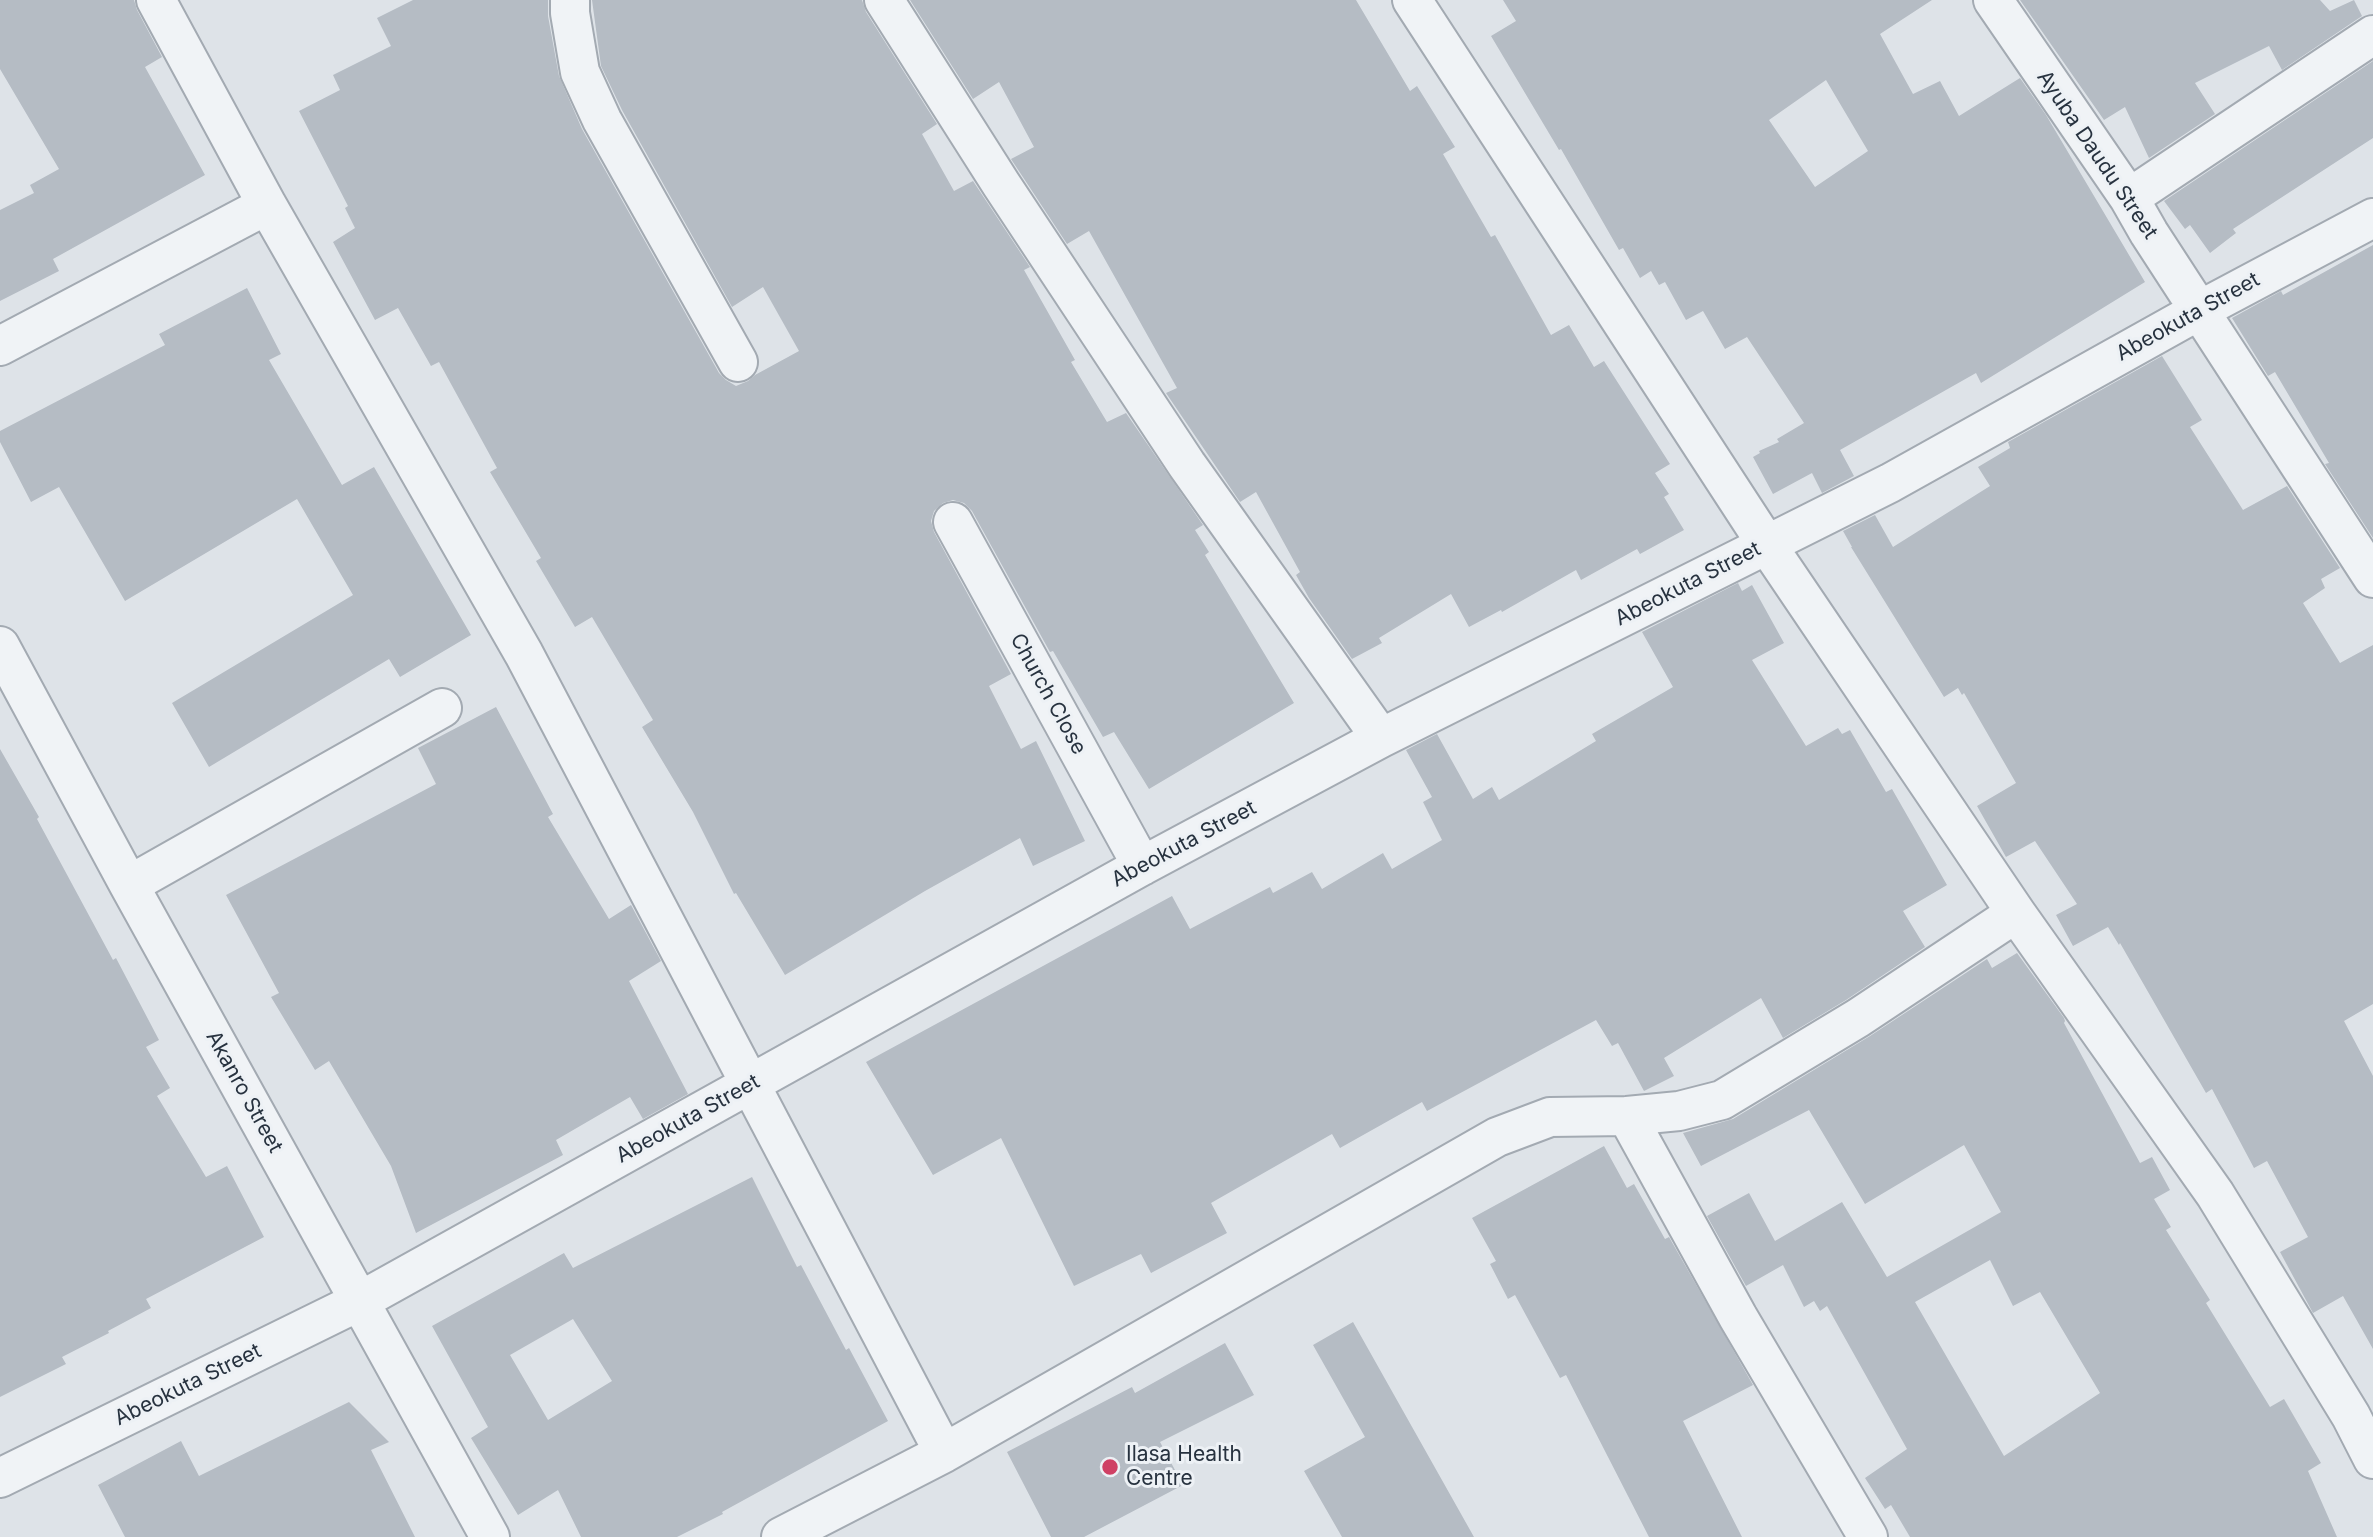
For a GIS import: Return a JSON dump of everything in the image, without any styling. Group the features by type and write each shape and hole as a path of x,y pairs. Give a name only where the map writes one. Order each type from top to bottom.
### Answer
{"street":[{"path":"156,0 267,205 524,654 944,1454"},
{"path":"570,0 580,72 602,120 738,362"},
{"path":"884,0 1000,184 1187,465 1381,738"},
{"path":"1412,0 1767,545 2016,913 2215,1194 2351,1416 2373,1459"},
{"name":"Ayuba Daudu Street","path":"1993,0 2129,198 2373,578"},
{"path":"2129,198 2373,35"},
{"path":"0,346 267,205"},
{"name":"Abeokuta Street","path":"0,1478 360,1301 1142,866 1381,738 1890,483 2200,310 2373,218"},
{"name":"Church Close","path":"953,522 1142,866"},
{"name":"Akanro Street","path":"0,646 129,885 490,1537"},
{"path":"129,885 442,708"},
{"path":"781,1537 944,1454 1497,1137 1550,1117 1627,1116 1679,1111 1722,1100 1858,1018 2016,913"},
{"path":"1627,1116 1738,1317 1868,1537"}],"building":[{"path":"0,0 134,0 162,57 145,67 205,175 53,259 59,271 0,301 0,210 34,193 30,185 59,169 0,69"},
{"path":"413,0 548,0 548,16 559,76 582,129 719,373 736,386 799,351 763,287 732,307 622,110 601,66 592,0 862,0 866,12 937,124 922,134 954,191 973,181 1030,267 1024,270 1075,360 1071,362 1107,422 1126,413 1203,525 1195,530 1209,552 1205,555 1294,703 1149,789 1114,732 1103,737 1053,651 1050,652 972,511 964,503 953,500 943,503 934,511 931,521 934,532 1011,674 989,686 1021,749 1036,741 1085,841 1033,866 1020,838 785,975 736,893 734,894 693,812 642,727 653,720 592,617 575,627 536,561 541,558 490,472 497,468 439,362 431,366 398,308 375,320 333,242 355,228 345,208 348,206 299,111 340,90 333,75 391,46 377,18"},
{"path":"910,0 1356,0 1410,91 1417,86 1455,147 1443,154 1491,237 1495,235 1551,335 1569,325 1594,367 1604,361 1670,464 1655,473 1669,494 1664,497 1684,530 1640,554 1637,549 1581,580 1576,570 1502,612 1501,610 1469,627 1451,594 1379,638 1382,643 1352,659 1309,598 1296,575 1300,572 1256,492 1240,502 1166,393 1177,388 1089,231 1067,244 1011,159 1034,147 999,82 973,99"},
{"path":"1503,0 1932,0 1880,34 1913,94 1940,81 1959,116 2020,78 2046,115 2145,282 1981,383 1976,373 1840,450 1854,476 1822,493 1812,473 1773,494 1753,457 1804,423 1747,337 1725,349 1703,311 1686,320 1665,282 1659,285 1651,271 1640,278 1623,248 1619,250 1491,36 1516,21","holes":["1826,80 1868,151 1815,187 1769,120"]},
{"path":"2020,0 2320,0 2330,11 2354,0 2362,16 2282,70 2269,46 2195,83 2215,114 2149,158 2125,107 2104,120"},
{"path":"2373,61 2373,138 2233,229 2236,233 2210,253 2190,225 2185,229 2164,201"},
{"path":"2373,245 2373,538 2325,464 2329,463 2275,372 2268,376 2232,318 2281,291 2283,295"},
{"path":"247,288 281,354 269,360 342,485 374,467 471,635 400,677 389,659 209,767 172,703 353,595 297,499 125,601 59,487 31,502 0,442 0,431 165,345 159,334"},
{"path":"2162,356 2202,420 2190,427 2243,510 2287,486 2340,568 2321,579 2325,588 2303,603 2340,663 2373,645 2373,1004 2344,1021 2373,1076 2373,1349 2343,1296 2313,1313 2280,1252 2308,1237 2267,1161 2254,1168 2212,1089 2206,1093 2120,943 2119,945 2108,927 2073,946 2056,915 2077,904 2035,841 2006,857 1977,806 2016,783 1964,693 1962,695 1958,688 1944,697 1843,531 1875,515 1893,547 1990,486 1978,467 2010,448 2008,442"},
{"path":"1738,583 1742,591 1752,585 1784,643 1752,660 1806,746 1838,728 1842,734 1850,730 1886,792 1892,789 1947,885 1903,911 1925,947 1783,1038 1761,998 1664,1058 1674,1076 1644,1091 1618,1043 1612,1046 1596,1020 1427,1111 1422,1102 1340,1148 1332,1134 1211,1203 1227,1233 1151,1273 1141,1254 1074,1286 1001,1138 933,1175 866,1062 1172,896 1190,929 1270,887 1273,893 1312,872 1322,889 1383,853 1392,869 1442,840 1423,802 1432,797 1406,750 1437,734 1473,799 1492,787 1499,800 1596,741 1592,734 1673,687 1642,632"},
{"path":"496,707 553,814 548,817 609,919 631,905 661,961 629,981 688,1094 643,1119 630,1097 556,1140 563,1155 416,1233 391,1166 329,1061 315,1070 271,997 279,993 226,895 436,784 418,748"},
{"path":"0,749 159,1040 146,1047 170,1088 157,1096 206,1177 227,1166 264,1237 146,1299 151,1308 62,1357 66,1364 0,1397"},
{"path":"2017,953 2064,1018 2064,1023 2140,1163 2152,1157 2170,1190 2154,1199 2171,1227 2166,1230 2210,1300 2206,1303 2270,1407 2284,1399 2321,1463 2308,1471 2337,1537 1910,1537 1891,1505 1885,1509 1865,1478 1907,1449 1827,1306 1820,1311 1814,1301 1804,1307 1783,1265 1746,1286 1707,1216 1749,1193 1775,1241 1842,1202 1887,1277 2001,1212 1964,1145 1865,1204 1809,1110 1701,1166 1683,1133 1733,1119 1870,1036 1987,959 1992,968","holes":["1990,1260 2013,1306 2040,1292 2100,1393 2004,1456 1915,1302"]},
{"path":"1604,1146 1627,1188 1634,1184 1665,1239 1669,1237 1753,1385 1683,1421 1742,1537 1649,1537 1566,1375 1560,1378 1515,1295 1508,1299 1490,1264 1496,1261 1472,1218"},
{"path":"752,1177 797,1267 801,1265 888,1421 677,1537 581,1537 558,1490 518,1515 471,1438 488,1427 432,1326 564,1253 573,1268","holes":["573,1319 612,1381 548,1420 510,1355"]},
{"path":"1353,1322 1474,1537 1342,1537 1304,1471 1365,1437 1313,1345"},
{"path":"1225,1343 1254,1395 1160,1442 1183,1485 1084,1537 1051,1537 1007,1452 1132,1387 1135,1393"},
{"path":"349,1402 389,1442 371,1450 415,1537 125,1537 98,1485 181,1441 199,1476"}],"place":[{"name":"Ilasa Health Centre","path":"1110,1467"}]}
